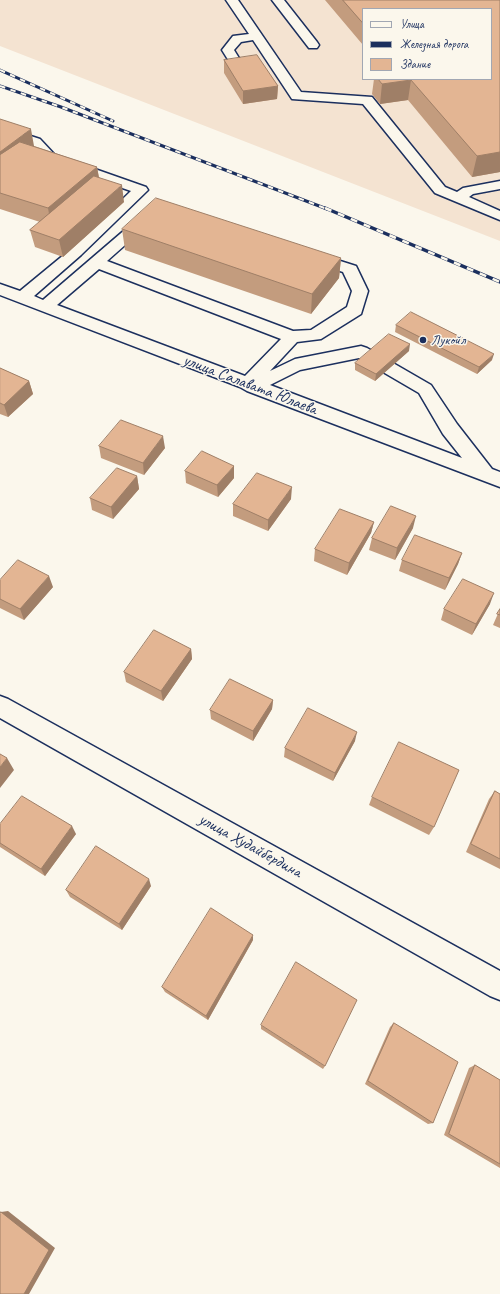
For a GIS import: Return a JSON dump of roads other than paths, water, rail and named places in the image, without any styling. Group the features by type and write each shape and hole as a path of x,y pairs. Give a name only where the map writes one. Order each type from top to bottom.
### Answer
{"street":[{"path":"232,0 297,96 367,100 440,190 500,216"},
{"path":"278,0 314,45"},
{"path":"236,63 228,50 237,39 256,36"},
{"path":"10,133 35,142 50,158 141,190 76,252 22,298"},
{"path":"459,198 468,191 500,185"},
{"path":"45,307 151,214 157,213"},
{"path":"96,262 292,337 315,335 355,310 360,291 350,269 297,252"},
{"name":"улица Салавата Юлаева","path":"0,289 493,477"},
{"path":"250,385 292,337"},
{"path":"250,385 295,366 361,352 425,389 450,429 493,477"},
{"name":"улица Худайбердина","path":"0,706 500,986"}],"railway":[{"path":"0,70 113,121"},
{"path":"0,86 61,107 327,209"},
{"path":"325,208 500,282"}],"place":[{"name":"Лукойл","path":"423,340"}]}
